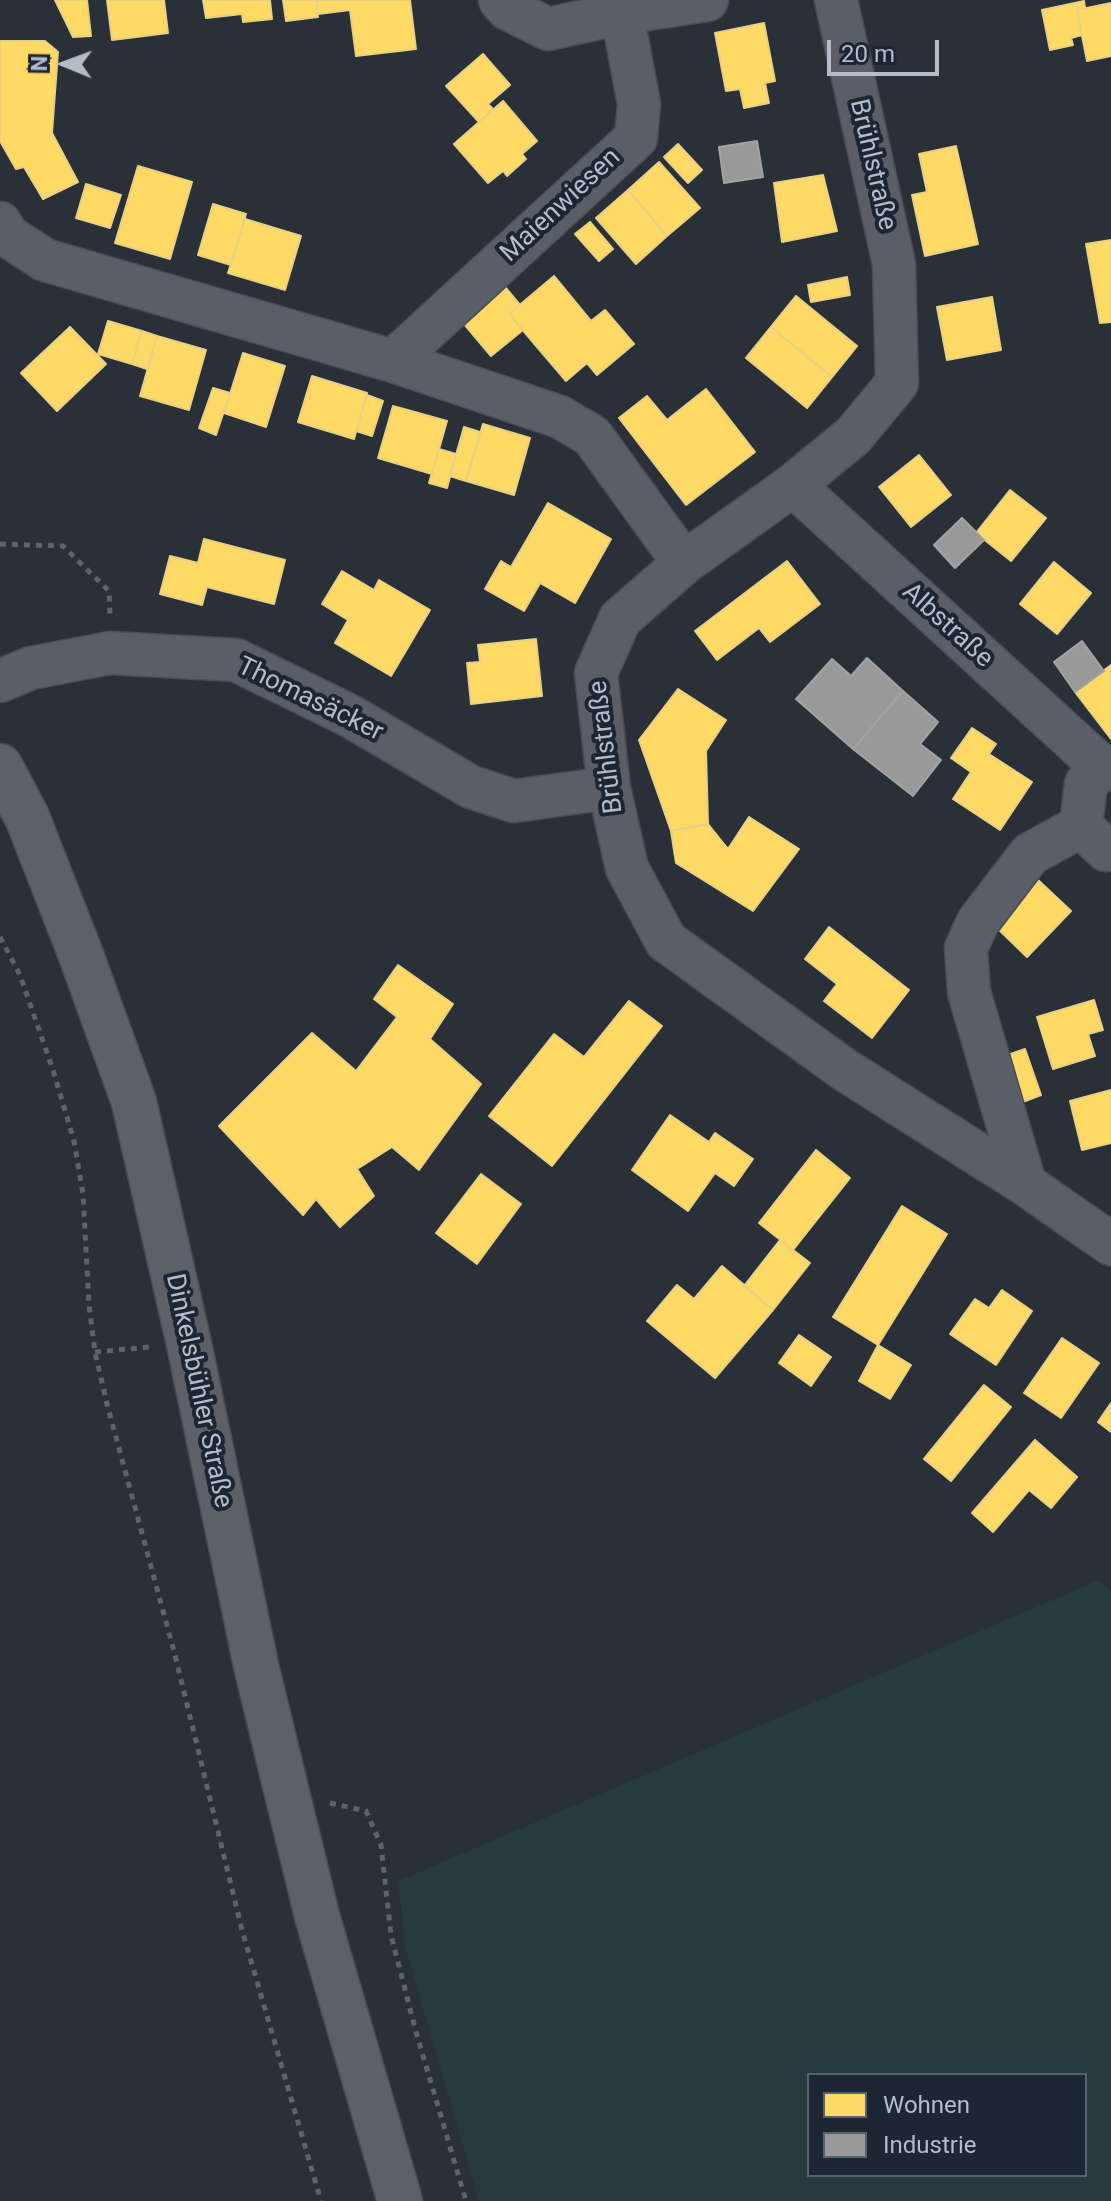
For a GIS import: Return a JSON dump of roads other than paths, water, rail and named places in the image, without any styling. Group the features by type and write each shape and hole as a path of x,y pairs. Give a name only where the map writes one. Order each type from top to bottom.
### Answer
{"main road":[{"name":"Dinkelsbühler Straße","path":"0,766 27,817 134,1102 189,1344 257,1670 349,2032 400,2201"}],"street":[{"path":"500,0 508,9 548,29 622,13 707,0"},
{"name":"Brühlstraße","path":"836,0 894,264 897,383 853,436 793,485 684,563 620,619 596,673 609,788 627,868 666,941 845,1070 1025,1184 1111,1244"},
{"name":"Maienwiesen","path":"393,361 636,138 639,104 622,13"},
{"path":"0,223 8,236 45,260 393,361 560,417 592,436 684,563"},
{"name":"Albstraße","path":"793,485 1106,768 1086,784 1096,838"},
{"name":"Thomasäcker","path":"0,681 31,668 110,653 236,660 350,716 471,787 514,801 609,788"},
{"path":"1025,1184 969,992 966,948 978,922 1030,854 1096,838"}]}
